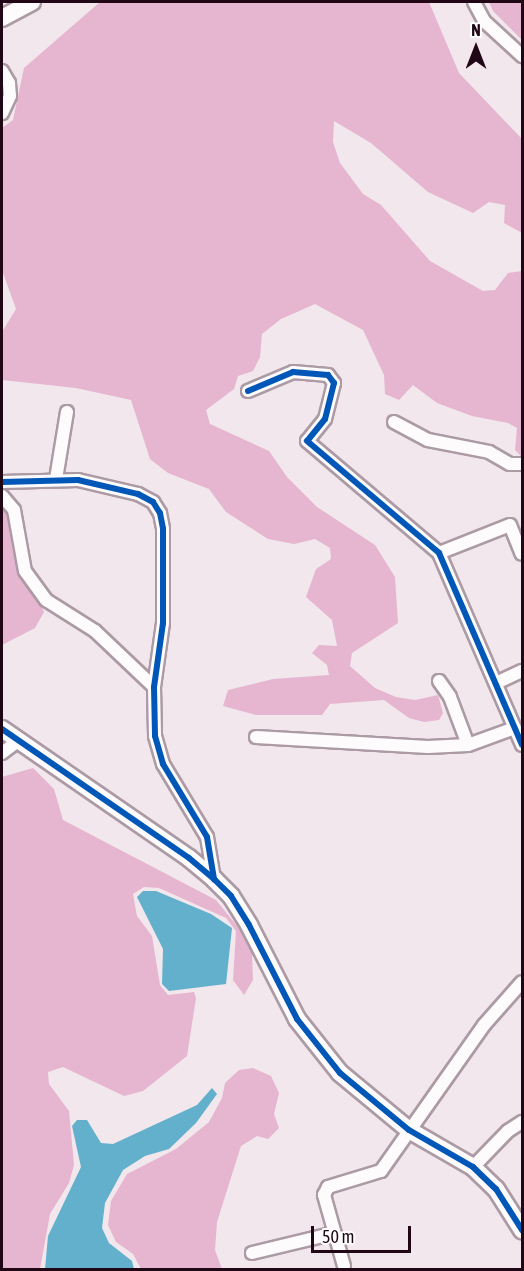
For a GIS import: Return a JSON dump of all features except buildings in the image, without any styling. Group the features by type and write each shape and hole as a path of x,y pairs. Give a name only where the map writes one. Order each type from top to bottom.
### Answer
{"street":[{"path":"2,18 32,2"},
{"path":"474,2 484,21 522,56"},
{"path":"2,71 9,83 10,96 2,113"},
{"path":"248,392 293,372 328,375 334,383 326,419 307,441 439,553 522,745"},
{"path":"56,479 67,412"},
{"path":"394,422 428,440 489,452 510,464 522,464"},
{"path":"2,482 78,480 138,494 153,502 160,513 163,530 163,622 154,687 155,736 163,764 207,837 214,879"},
{"path":"2,496 14,510 25,571 46,600 95,631 154,687"},
{"path":"439,553 510,525 522,554"},
{"path":"496,683 522,671"},
{"path":"439,681 450,697 468,745"},
{"path":"256,737 428,747 468,745 515,728"},
{"path":"2,729 189,858 214,879 243,915 275,982 320,1050 357,1091 409,1130 473,1167 517,1208 522,1230"},
{"path":"2,753 18,741"},
{"path":"344,1266 324,1195 328,1187 381,1171 484,1025 522,982"},
{"path":"473,1167 508,1131 522,1122"},
{"path":"252,1253 335,1233"}],"shaded area":[{"path":"100,2 429,2 459,73 522,139 522,233 504,223 505,205 489,202 473,213 428,192 371,143 334,121 333,142 340,163 363,194 381,205 430,261 483,291 495,290 508,273 522,271 522,457 515,450 517,428 508,423 472,416 437,403 413,385 399,400 385,394 384,375 363,330 315,304 281,319 262,334 260,357 253,371 238,376 234,389 206,410 210,424 269,451 287,477 317,507 375,545 395,577 398,623 352,653 350,666 375,688 396,697 415,700 438,695 443,713 439,720 424,722 409,718 384,700 330,704 322,715 256,715 223,706 228,690 273,679 329,675 327,665 312,653 319,645 337,646 332,620 306,597 316,569 331,559 330,548 315,539 294,544 268,539 226,512 209,489 168,473 150,459 131,400 76,388 2,380 2,332 16,309 2,270 2,128 13,120 24,68"},
{"path":"489,2 522,2 522,40 493,11"},
{"path":"2,499 9,507 13,532 44,612 35,628 2,645"},
{"path":"33,768 54,789 63,820 216,900 242,932 252,953 253,980 244,995 233,980 236,931 226,918 159,888 144,887 133,894 137,916 152,936 160,985 168,995 194,992 196,998 187,1056 143,1091 124,1096 63,1067 48,1072 49,1084 69,1111 74,1165 69,1183 50,1214 40,1269 2,1269 2,777"},
{"path":"253,1068 271,1076 279,1093 274,1114 279,1128 268,1139 257,1136 241,1146 217,1222 215,1250 222,1269 141,1269 133,1254 116,1242 108,1225 111,1201 127,1174 176,1149 209,1122 222,1098 225,1083 239,1070"}],"water":[{"path":"143,891 156,891 211,914 232,928 226,984 169,991 162,984 163,949 137,897"},
{"path":"212,1088 217,1094 196,1123 169,1149 145,1156 123,1170 105,1203 102,1228 109,1243 132,1261 134,1269 45,1269 48,1236 81,1167 72,1126 77,1120 87,1120 101,1143 113,1144 197,1105"}],"cycle path":[{"path":"248,391 293,372 328,375 334,383 325,419 307,441 439,553 522,745"},
{"path":"2,482 78,480 138,494 153,502 160,513 163,529 163,623 154,687 155,736 163,764 207,837 214,879"},
{"path":"2,729 189,858 214,879 231,896 249,925 297,1019 340,1073 409,1130 473,1167 496,1189 522,1230"}]}
